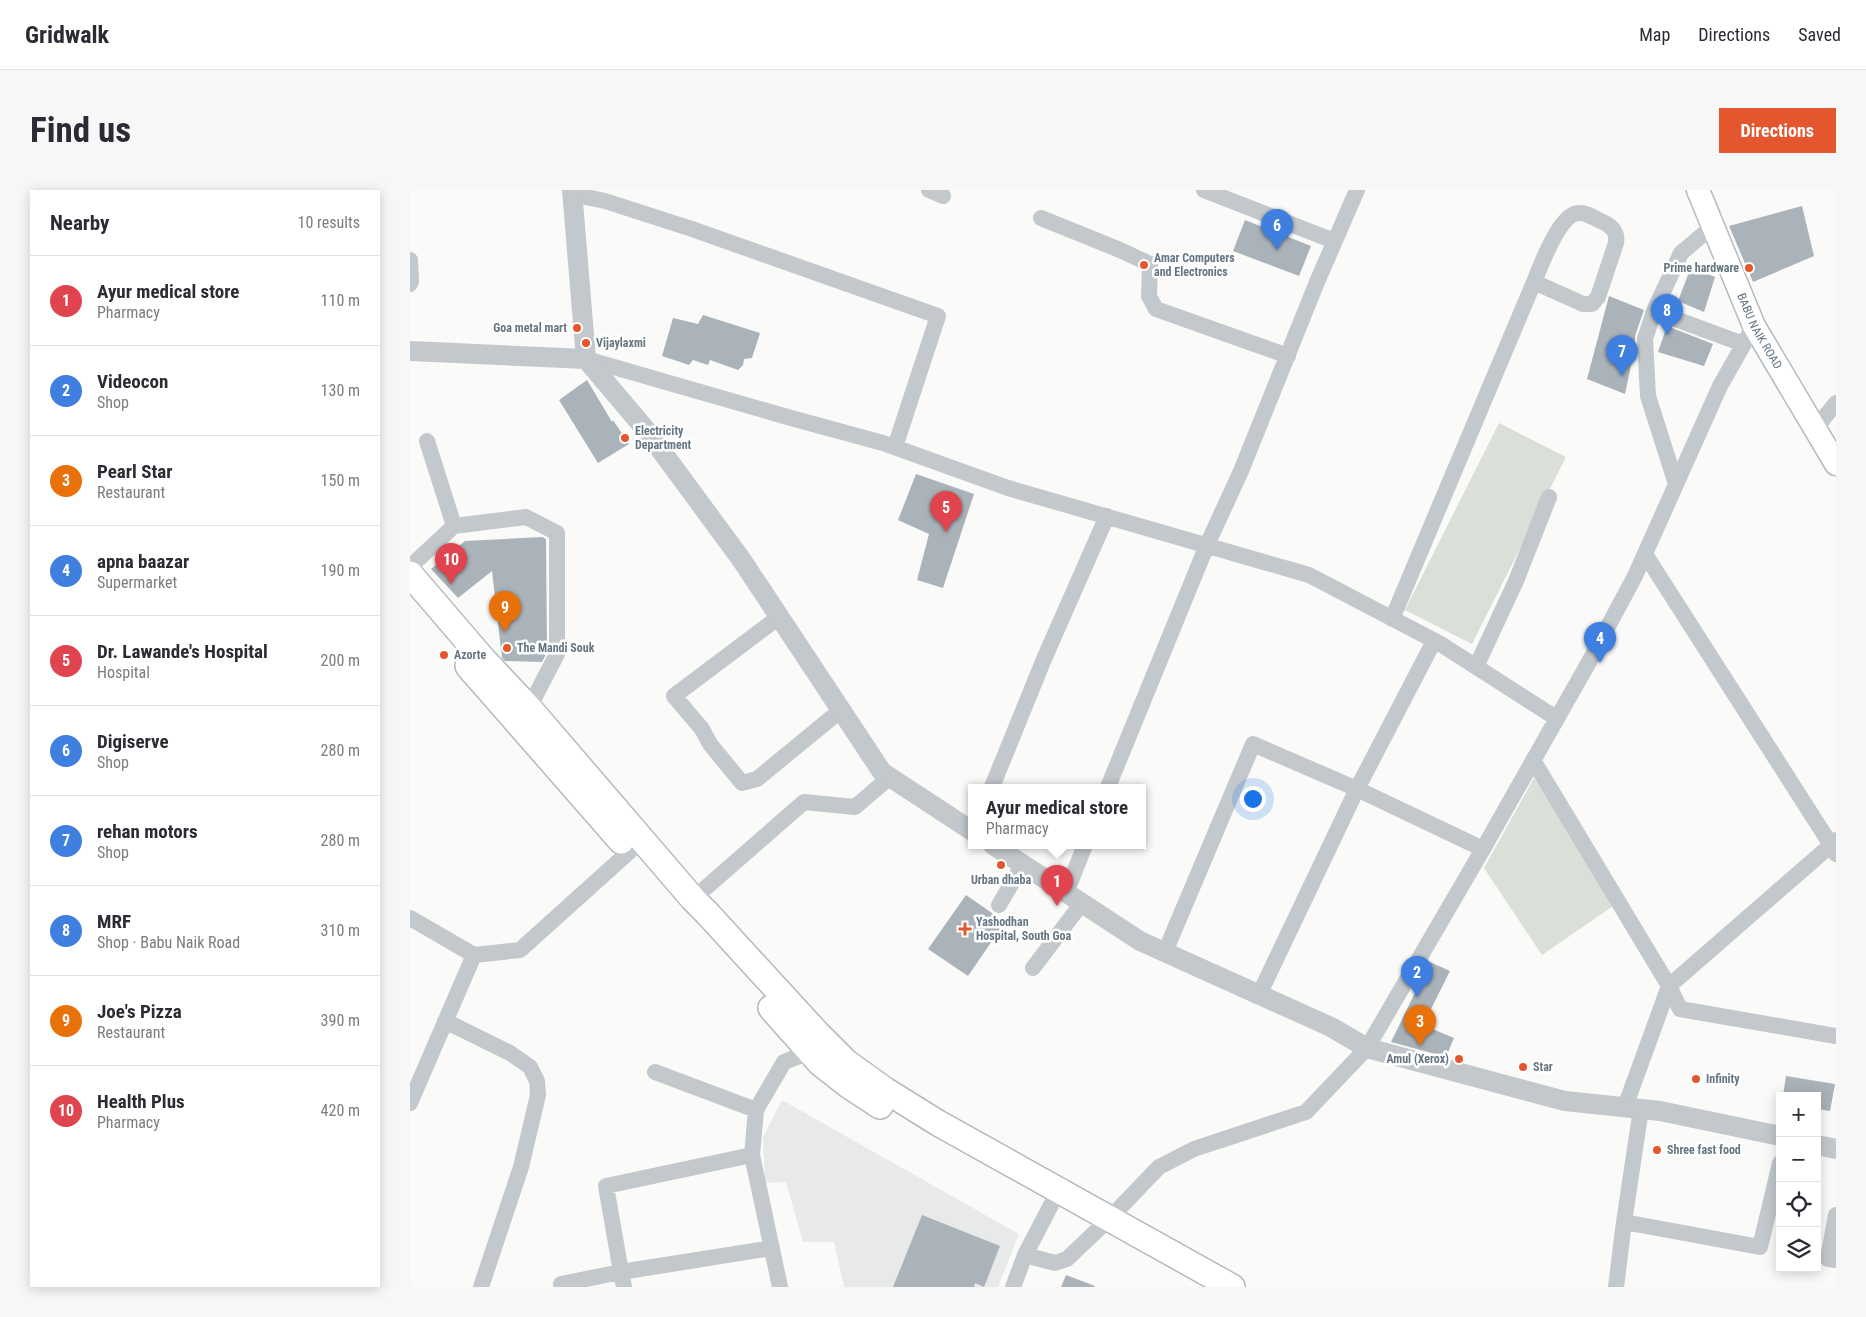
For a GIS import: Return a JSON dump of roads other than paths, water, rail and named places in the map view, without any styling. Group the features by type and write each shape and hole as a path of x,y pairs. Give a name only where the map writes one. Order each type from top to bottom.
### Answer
{"main road":[{"name":"BABU NAIK ROAD","path":"1698,190 1713,226 1749,335 1815,429 1836,464"},
{"path":"410,574 482,658 529,708 693,899 708,912 817,1033 846,1062 938,1123 1104,1224 1197,1287"},
{"path":"410,600 630,852 820,1063 848,1085 919,1131 1051,1205 1104,1224 1232,1287"}],"street":[{"path":"1204,190 1334,241"},
{"path":"1109,784 1207,545 1241,471 1334,241 1357,190"},
{"path":"895,447 938,316 692,228 572,192 586,358 652,437 741,559 882,772 968,828"},
{"path":"1392,619 1534,282 1558,230 1565,220 1575,213 1581,212 1608,224 1614,230 1617,236 1616,242 1604,283 1598,297 1592,304 1583,304 1534,282"},
{"path":"1041,218 1150,264 1148,296 1156,309 1288,356"},
{"path":"1676,484 1648,396 1645,339 1654,311 1681,252 1713,226"},
{"path":"410,260 410,284"},
{"path":"1025,1255 1055,1264 1067,1259 1159,1167 1194,1150 1306,1112 1367,1048 1589,662 1635,576 1720,386 1749,335 1654,311"},
{"path":"410,350 586,358 895,447 1008,488 1309,575 1434,641 1556,718"},
{"path":"1815,429 1836,403"},
{"path":"426,442 454,526"},
{"path":"1476,667 1516,581 1549,497"},
{"path":"993,784 1044,660 1107,516"},
{"path":"410,567 454,526 526,517 557,533 557,654 529,708"},
{"path":"1616,1287 1624,1222 1633,1108 1669,986 1834,846 1645,554"},
{"path":"779,617 674,696 702,729 710,744 742,783 758,779 841,710"},
{"path":"1259,995 1357,789 1434,641"},
{"path":"1165,952 1253,744 1357,789 1483,849"},
{"path":"1533,760 1669,986 1680,1009 1836,1036"},
{"path":"693,899 804,802 855,807 890,777"},
{"path":"999,849 1140,940 1331,1027 1367,1048 1565,1101 1660,1111 1776,1135"},
{"path":"1033,968 1074,898 1084,849"},
{"path":"410,918 474,955 520,950 630,852"},
{"path":"998,905 1023,864"},
{"path":"410,1103 474,955"},
{"path":"445,1022 510,1053 530,1068 538,1082 538,1095 521,1167 481,1287"},
{"path":"780,1287 752,1155 756,1110 784,1062 810,1052"},
{"path":"655,1072 756,1110"},
{"path":"1821,1146 1836,1149"},
{"path":"623,1279 606,1186 752,1155"},
{"path":"1624,1222 1760,1246 1776,1180"},
{"path":"1013,1287 1025,1255 1051,1205"},
{"path":"1836,1215 1828,1259 1836,1260"},
{"path":"561,1284 623,1279 772,1248"}],"place":[{"name":"Digiserve","path":"1277,250"},
{"name":"Amar Computers and Electronics","path":"1144,265"},
{"name":"Prime hardware","path":"1749,268"},
{"name":"Goa metal mart","path":"577,328"},
{"name":"MRF","path":"1667,335"},
{"name":"Vijaylaxmi","path":"586,343"},
{"name":"rehan motors","path":"1622,376"},
{"name":"Electricity Department","path":"625,438"},
{"name":"Dr. Lawande's Hospital","path":"946,532"},
{"name":"Health Plus","path":"451,584"},
{"name":"Joe's Pizza","path":"505,632"},
{"name":"The Mandi Souk","path":"507,648"},
{"name":"Azorte","path":"444,655"},
{"name":"apna baazar","path":"1600,663"},
{"name":"Urban dhaba","path":"1001,865"},
{"name":"Ayur medical store","path":"1057,906"},
{"name":"Yashodhan Hospital, South Goa","path":"965,929"},
{"name":"Videocon","path":"1417,997"},
{"name":"Pearl Star","path":"1420,1046"},
{"name":"Amul (Xerox)","path":"1459,1059"},
{"name":"Star","path":"1523,1067"},
{"name":"Infinity","path":"1696,1079"},
{"name":"Shree fast food","path":"1657,1150"}]}
